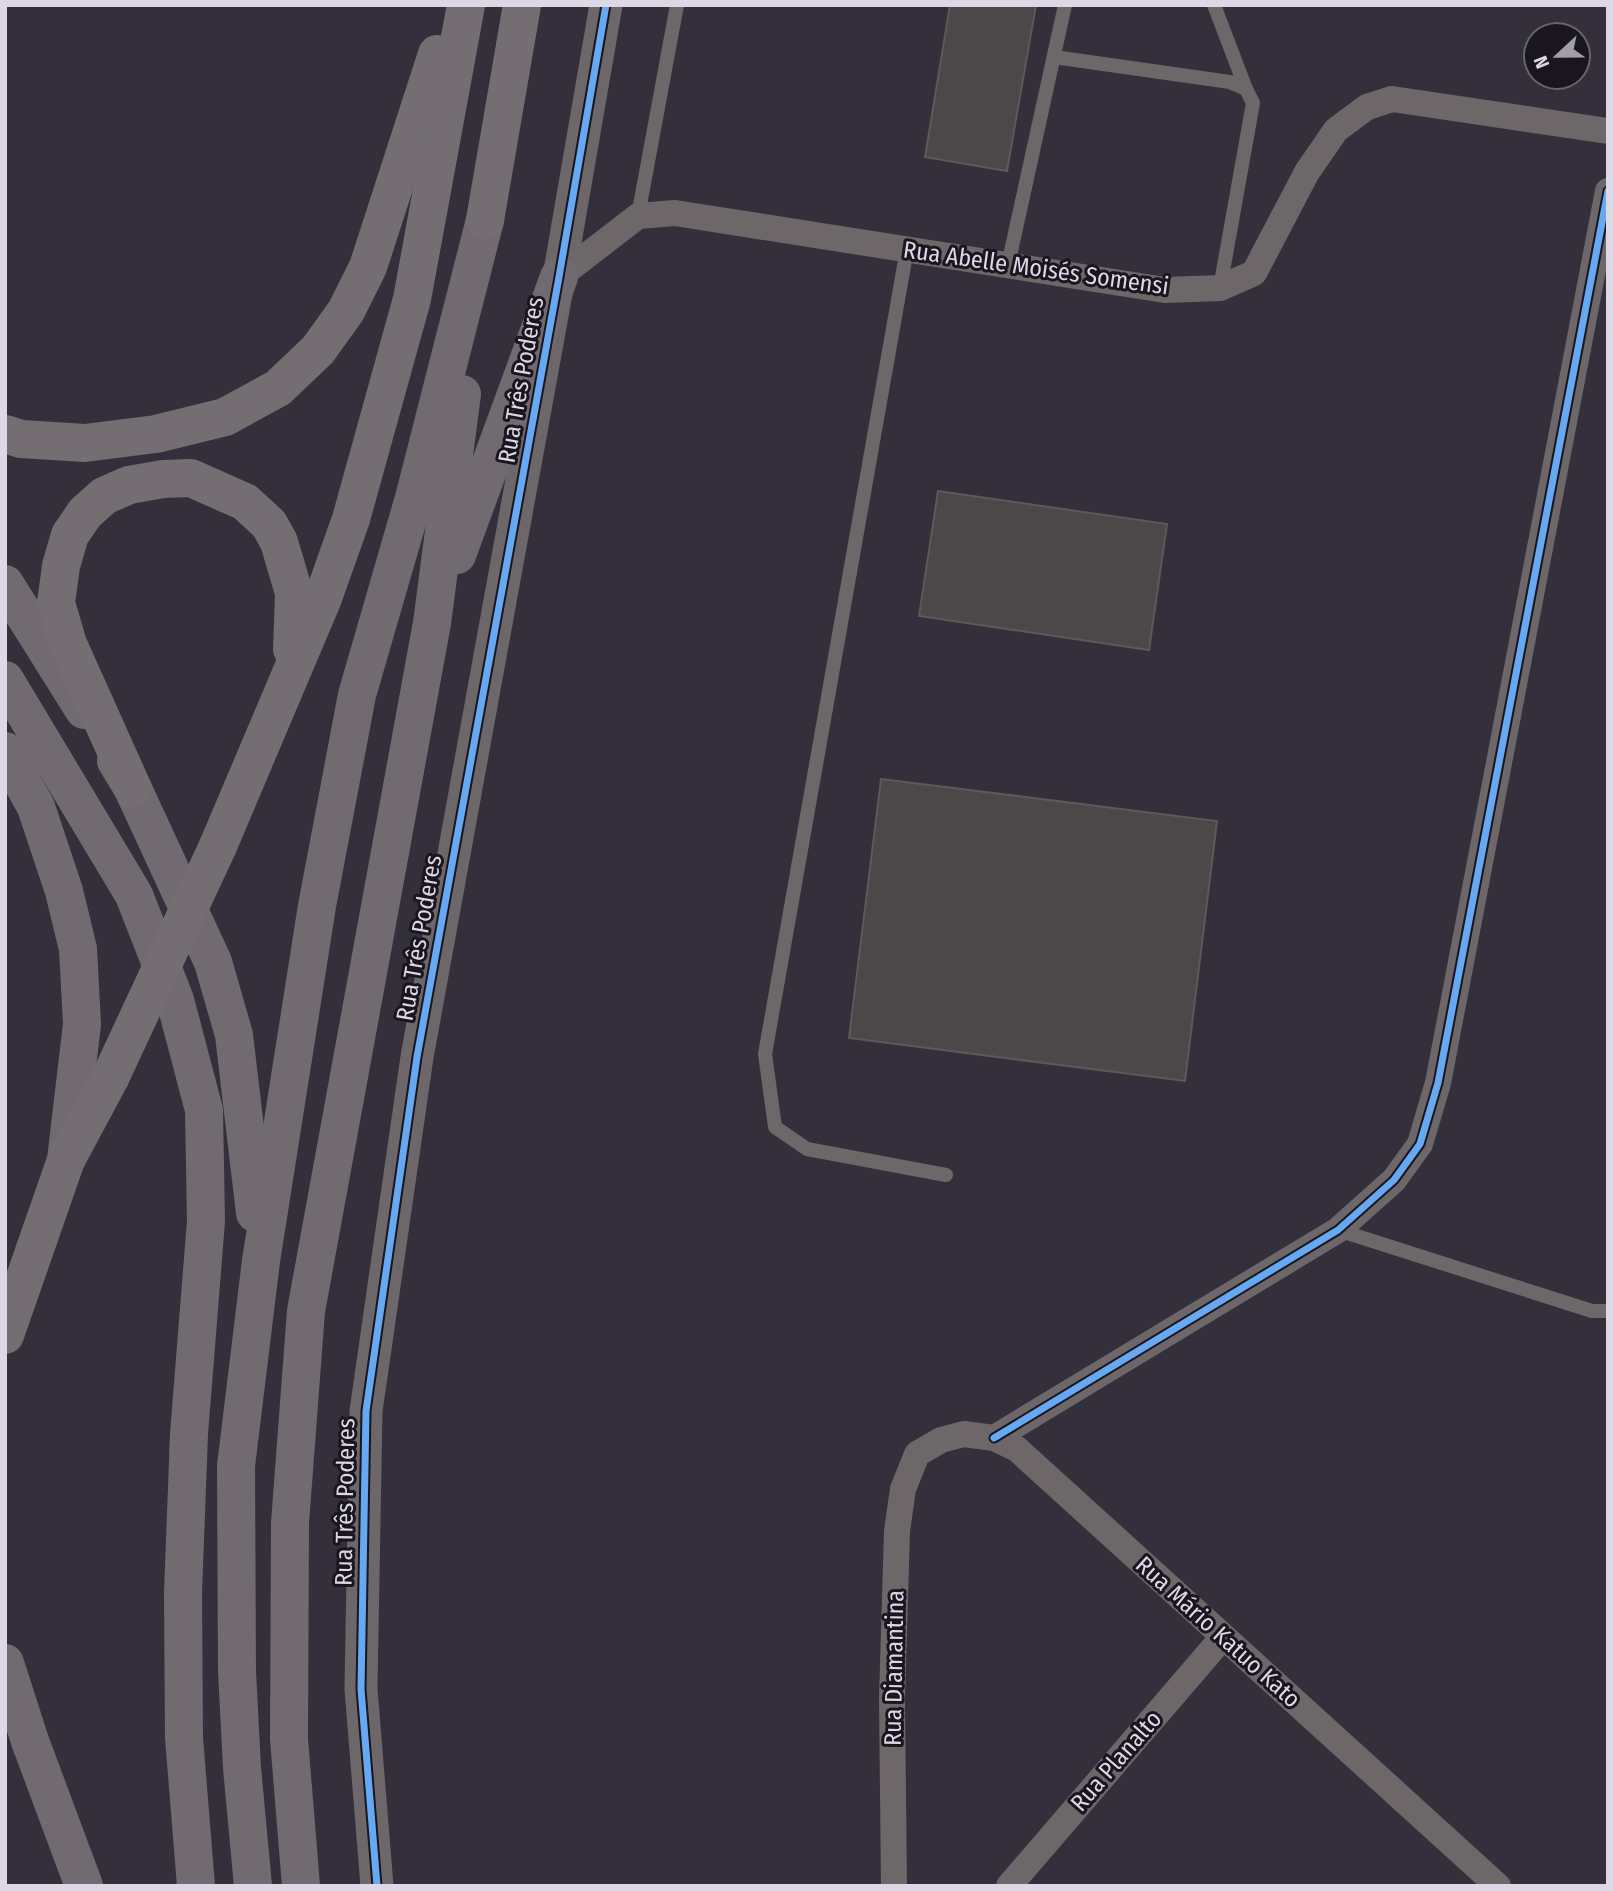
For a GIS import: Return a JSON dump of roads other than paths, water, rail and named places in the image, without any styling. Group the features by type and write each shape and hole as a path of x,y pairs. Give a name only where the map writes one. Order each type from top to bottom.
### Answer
{"highway":[{"path":"5,434 20,439 85,443 156,433 225,417 278,388 318,350 346,311 368,267 452,5"},
{"path":"5,1335 66,1160 110,1078 218,846 323,598 351,519 412,299 466,5"},
{"path":"301,1886 289,1739 290,1536 306,1311 432,623 485,220 522,5"},
{"path":"253,1886 242,1768 237,1671 236,1466 261,1261 317,906 357,695 414,498 485,220"},
{"path":"432,623 559,277"},
{"path":"261,1261 234,1035 213,962 68,644 56,603 61,566 70,535 85,513 104,496 129,485 163,479 191,478 245,502 269,524 279,542 294,593 292,668"},
{"path":"5,584 133,789"},
{"path":"5,680 134,895 176,1000 204,1110 206,1221 189,1434 183,1593 184,1738 195,1886"},
{"path":"5,751 36,807 65,891 78,949 82,1024 66,1160"},
{"path":"5,1663 30,1741 84,1886"}],"street":[{"name":"Rua Três Poderes","path":"377,1886 361,1689 366,1411 417,1057 606,5"},
{"name":"Rua Abelle Moisés Somensi","path":"638,216 675,213 1165,290 1220,288 1254,273 1307,172 1336,130 1367,107 1392,99 1608,131"},
{"path":"994,1438 1338,1230 1394,1180 1420,1144 1438,1083 1608,191"},
{"path":"559,277 638,216"},
{"name":"Rua Mário Katuo Kato","path":"917,1454 941,1440 964,1434 994,1438 1017,1450 1498,1886"},
{"name":"Rua Diamantina","path":"894,1886 892,1698 897,1531 903,1489 917,1454"},
{"name":"Rua Planalto","path":"1009,1886 1223,1637"}],"lane":[{"path":"638,216 677,5"},
{"path":"1008,265 1065,5"},
{"path":"1214,5 1252,103 1220,288"},
{"path":"1054,57 1230,82 1246,89"},
{"path":"907,249 765,1054 775,1128 807,1149 946,1175"},
{"path":"1338,1230 1592,1311 1608,1311"}]}
